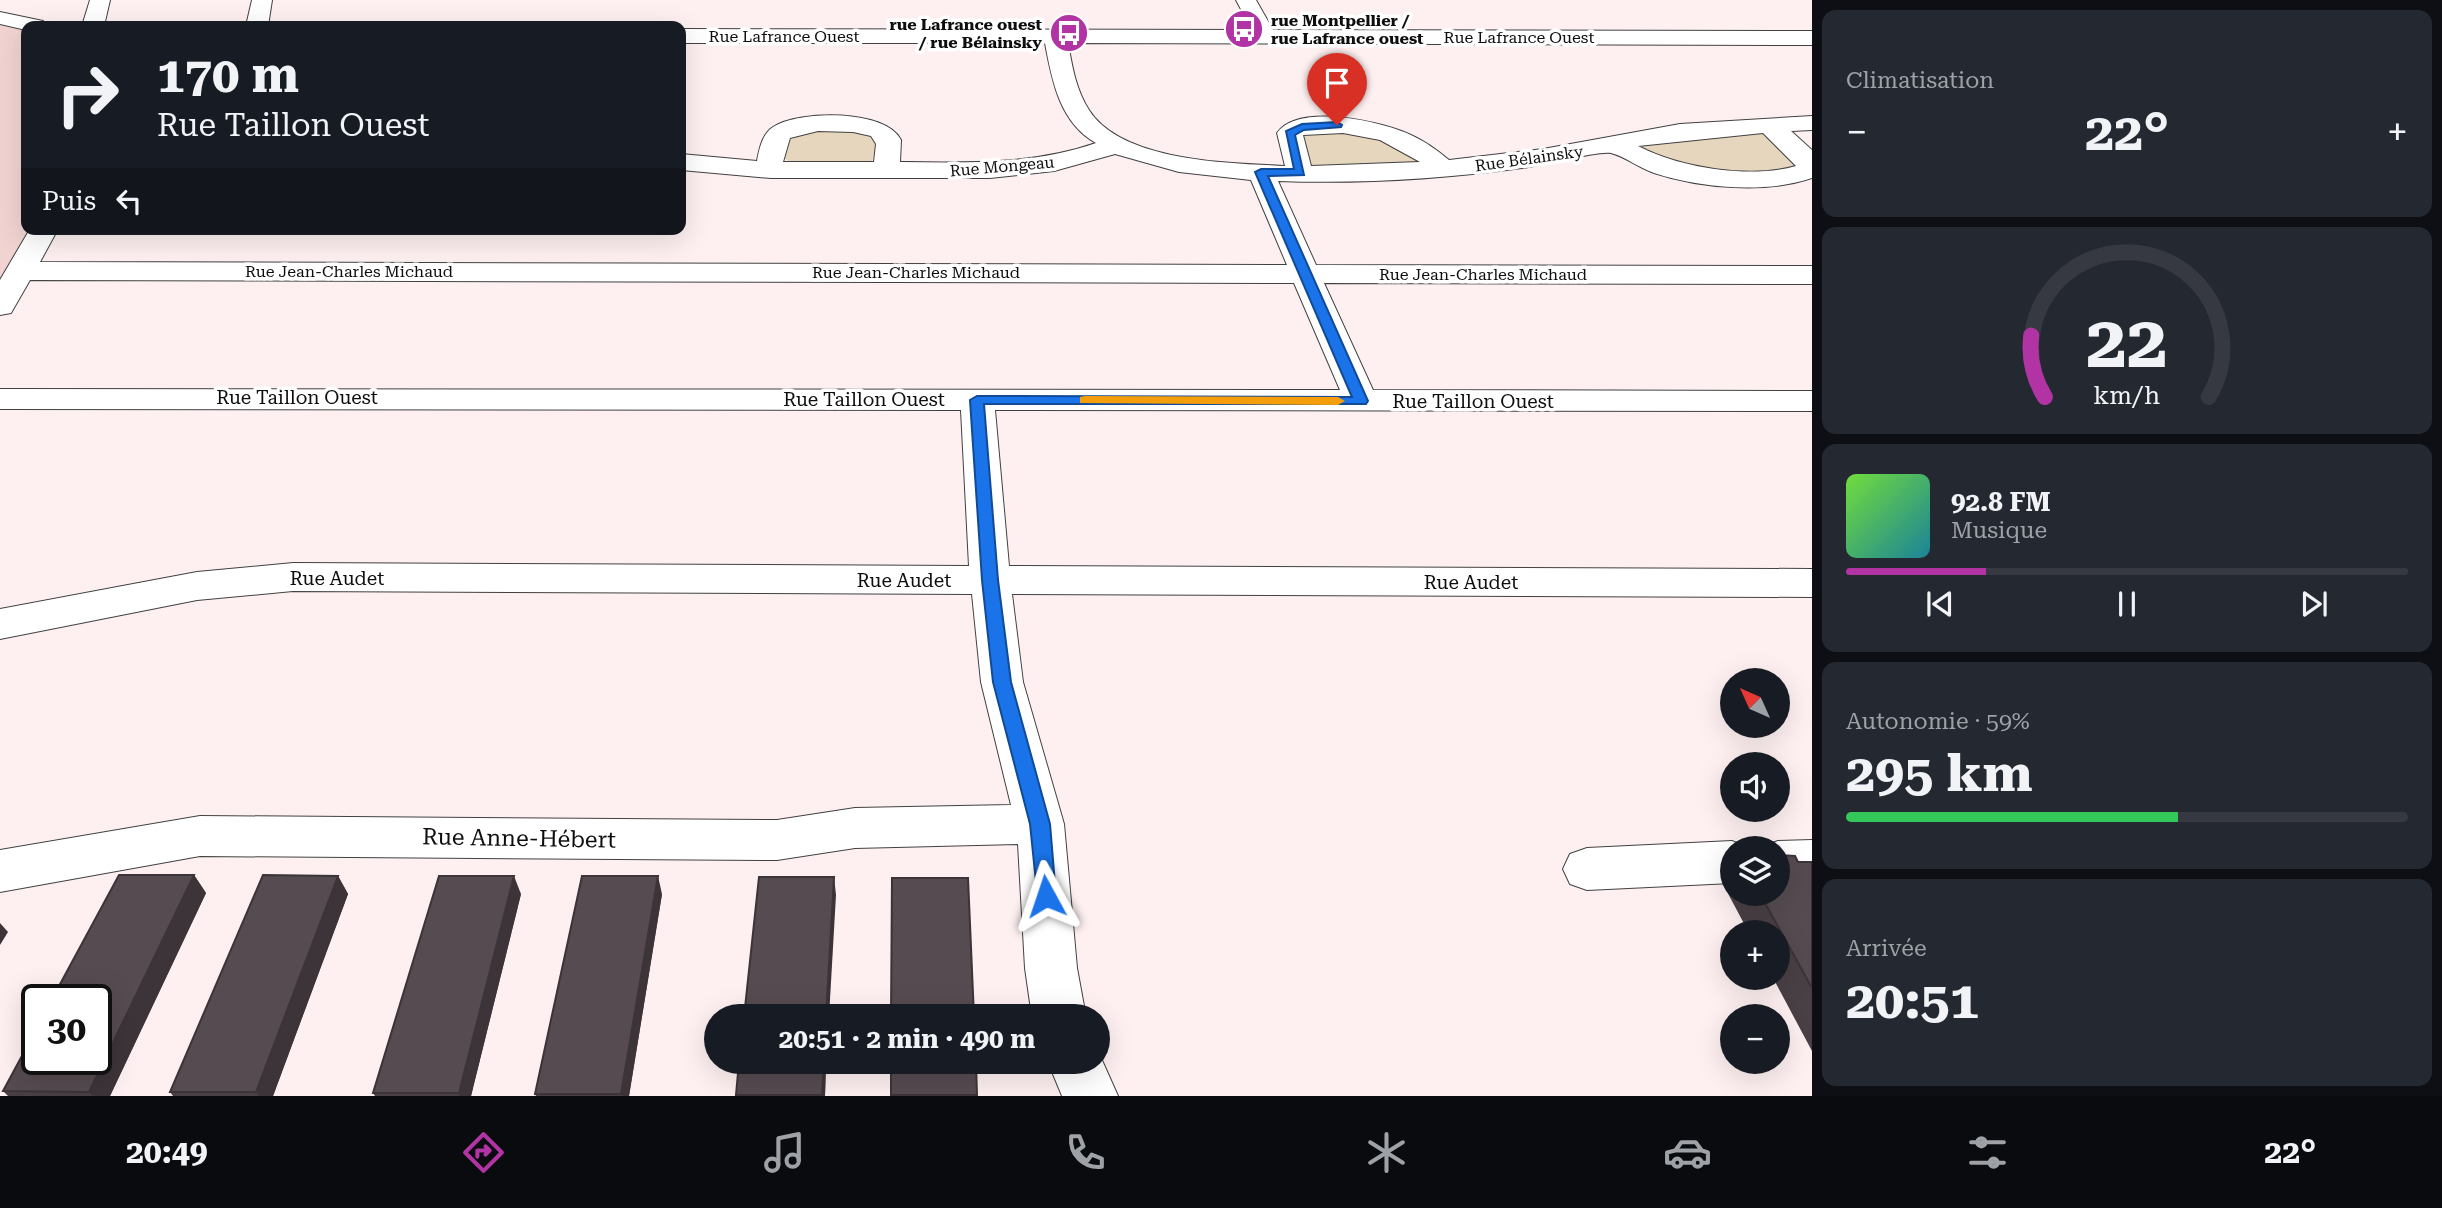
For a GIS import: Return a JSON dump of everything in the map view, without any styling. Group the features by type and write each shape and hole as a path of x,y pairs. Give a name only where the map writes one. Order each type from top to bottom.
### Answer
{"street":[{"path":"94,21 100,0"},
{"path":"258,21 262,0"},
{"path":"1245,0 1266,37"},
{"path":"0,18 21,23"},
{"name":"Rue Lafrance Ouest","path":"686,36 1812,37"},
{"name":"Rue Bélainsky","path":"1055,37 1075,110 1095,133 1115,145 1178,164 1300,173 1444,169 1524,160 1690,131 1812,123"},
{"path":"768,169 776,137 781,133 802,125 836,124 864,126 884,134 888,142 886,170"},
{"path":"1300,173 1290,134 1297,128 1321,125 1356,125 1385,132 1416,148 1444,169"},
{"path":"1615,144 1663,167 1689,174 1792,176 1809,170 1810,162 1803,153 1769,125"},
{"name":"Rue Mongeau","path":"686,162 768,169 1019,167 1071,159 1115,145"},
{"path":"1261,172 1361,401"},
{"path":"0,306 41,235"},
{"name":"Rue Jean-Charles Michaud","path":"21,271 1812,275"},
{"name":"Rue Taillon Ouest","path":"0,399 1812,401"},
{"path":"977,400 990,580 1004,696 1040,824 1051,968 1057,1004"},
{"name":"Rue Audet","path":"0,624 197,586 261,578 1812,583"},
{"name":"Rue Anne-Hébert","path":"0,872 201,836 777,840 866,827 1040,824"},
{"path":"1790,862 1812,861"},
{"path":"1587,869 1720,863"},
{"path":"1080,1074 1090,1096"}],"shaded area":[{"path":"0,24 21,30 21,235 27,235 0,281"},
{"path":"850,128 879,138 872,161 793,164 782,157 785,140 793,133"},
{"path":"1366,131 1424,162 1313,166 1308,164 1299,135"},
{"path":"1763,131 1799,167 1769,172 1696,170 1639,151 1637,144"}],"building":[{"path":"1790,856 1795,856 1798,862 1812,862 1812,988 1790,948 1790,920 1774,920 1767,906 1790,906"},
{"path":"119,875 194,875 112,1044 112,984 60,984"},
{"path":"263,875 338,876 256,1092 170,1092"},
{"path":"439,876 514,876 459,1093 373,1093"},
{"path":"582,876 658,876 621,1094 535,1094"},
{"path":"759,877 834,877 827,1004 745,1004"},
{"path":"892,878 968,878 973,1004 891,1004"},
{"path":"21,1058 21,1075 97,1075 89,1092 3,1091"},
{"path":"738,1074 823,1074 822,1095 736,1095"},
{"path":"891,1074 976,1074 977,1095 891,1095"}],"slow traffic":[{"path":"1085,400 1338,401"}],"place":[{"name":"rue Montpellier / rue Lafrance ouest","path":"1244,29"},
{"name":"rue Lafrance ouest / rue Bélainsky","path":"1069,33"}],"route":[{"path":"1046,896 1040,824 1002,682 990,580 977,400 1361,401 1261,172 1300,173 1291,148 1290,134 1302,127 1337,125"}]}
